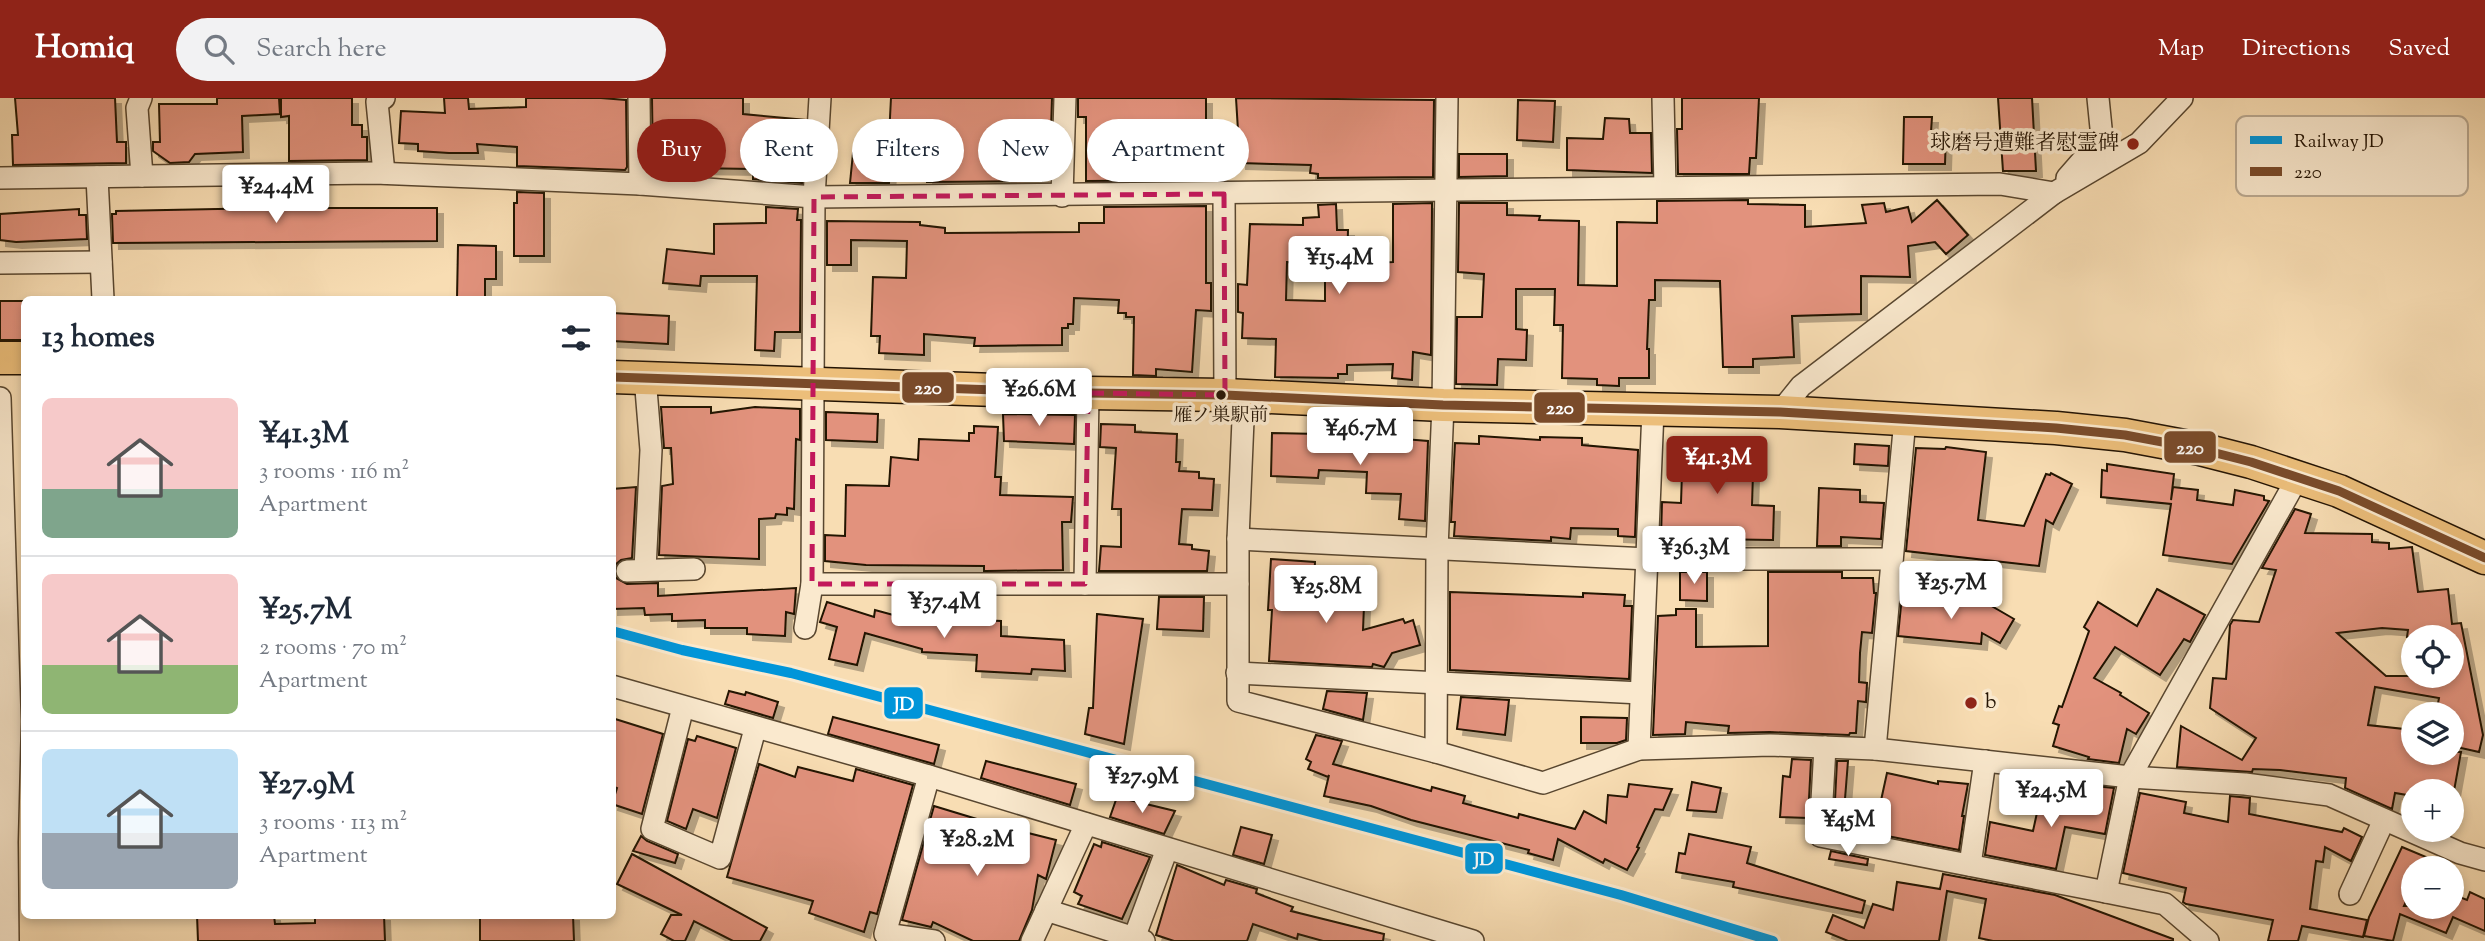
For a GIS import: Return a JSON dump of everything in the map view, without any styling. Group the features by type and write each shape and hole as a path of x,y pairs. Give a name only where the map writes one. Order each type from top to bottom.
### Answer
{"main road":[{"path":"0,358 21,358"},
{"path":"616,377 1443,405 1780,412 2029,426 2125,435 2200,449 2298,477 2378,508 2485,558"}],"street":[{"path":"141,98 137,108 142,176"},
{"path":"384,98 377,102 384,173"},
{"path":"639,98 640,184"},
{"path":"805,628 811,584 814,197 820,98"},
{"path":"1062,195 1065,98"},
{"path":"1436,752 1437,548 1443,405 1447,98"},
{"path":"1663,98 1665,187"},
{"path":"2054,193 2102,138 2098,98"},
{"path":"1780,412 1801,386 2054,193 2139,144 2182,98"},
{"path":"0,178 384,173 640,184 814,197 2000,184 2054,193"},
{"path":"97,177 103,296"},
{"path":"1224,194 1238,538 1238,701 1436,752 1542,783 1639,749 1770,745 1875,749 2130,777 2245,784 2329,795 2460,853 2485,860"},
{"path":"0,263 101,261"},
{"path":"645,377 651,450 636,570 694,569"},
{"path":"1085,584 1088,393"},
{"path":"0,398 10,568 12,721 4,843 8,941"},
{"path":"1639,749 1653,410"},
{"path":"1875,749 1905,419"},
{"path":"2106,892 2130,777 2298,477"},
{"path":"1238,538 1648,559 1892,559"},
{"path":"811,584 1238,584"},
{"path":"1237,673 1641,693"},
{"path":"616,687 755,729 929,776 1473,941"},
{"path":"683,707 652,829 720,858 755,729"},
{"path":"1825,747 1821,836 2165,904 2208,941"},
{"path":"1970,865 1985,761"},
{"path":"929,776 886,934 934,941"},
{"path":"2350,894 2384,820"},
{"path":"1032,941 1086,824"},
{"path":"1046,910 1137,940 1167,849"}],"highlighted area":[{"path":"1224,194 1225,395 1088,393 1085,584 812,584 814,197"}],"building":[{"path":"15,98 115,98 117,142 126,142 126,163 13,165 12,135 18,135"},
{"path":"217,98 279,98 280,114 242,116 243,152 195,154 189,162 170,163 153,151 153,142 160,142 159,104 217,104"},
{"path":"281,98 352,98 352,125 362,125 362,137 367,137 367,160 289,161 289,116 281,117"},
{"path":"444,98 468,98 469,109 526,107 526,98 626,100 627,167 625,170 517,166 517,147 477,144 478,153 449,153 418,151 418,144 399,143 401,111 445,113"},
{"path":"652,98 743,98 743,114 796,119 740,119 740,169 726,169 726,119 652,119"},
{"path":"891,98 1052,98 1051,119 978,119 978,182 964,182 964,119 890,119"},
{"path":"1078,98 1206,98 1206,119 1087,119 1087,181 1086,117 1078,117"},
{"path":"1236,98 1434,100 1433,177 1318,178 1318,174 1310,173 1311,165 1249,163 1249,119 1237,119"},
{"path":"1682,98 1759,98 1756,158 1750,158 1749,174 1678,174 1677,129 1682,129"},
{"path":"1998,98 2032,98 2036,171 2003,171"},
{"path":"1518,100 1555,101 1553,142 1517,140"},
{"path":"1904,117 1932,117 1931,132 1946,133 1945,164 1903,164"},
{"path":"1605,118 1629,119 1630,133 1651,133 1652,173 1567,170 1567,138 1603,139"},
{"path":"1459,154 1507,154 1507,176 1459,177"},
{"path":"852,163 852,182 889,182 889,183 850,183"},
{"path":"517,192 544,193 544,256 514,256 514,203 517,203"},
{"path":"1748,200 1748,204 1805,205 1805,227 1866,223 1862,205 1884,203 1886,212 1908,207 1912,222 1937,200 1968,235 1946,254 1935,242 1908,246 1910,277 1861,276 1861,314 1792,316 1794,357 1753,359 1753,367 1723,367 1720,281 1655,280 1655,300 1649,300 1649,378 1619,378 1619,386 1597,385 1597,379 1562,378 1563,325 1554,325 1555,289 1516,289 1516,329 1527,330 1526,360 1498,359 1497,385 1456,384 1457,317 1482,317 1484,274 1458,272 1459,203 1507,203 1507,215 1540,216 1539,220 1579,221 1578,285 1617,286 1617,222 1657,223 1657,201"},
{"path":"1432,203 1431,355 1413,352 1412,380 1392,378 1393,364 1347,365 1347,374 1338,374 1338,378 1275,377 1276,339 1242,338 1243,313 1238,312 1238,284 1247,285 1250,224 1303,225 1303,218 1319,217 1318,205 1336,204 1337,230 1348,230 1347,264 1393,262 1393,204","holes":["1287,262 1325,263 1325,301 1286,300"]},
{"path":"1206,206 1206,283 1211,283 1211,311 1196,310 1192,372 1156,369 1156,376 1133,375 1134,317 1118,313 1119,300 1074,298 1073,324 1062,328 1062,345 974,346 975,338 924,334 924,355 879,353 880,336 871,336 873,277 906,278 907,241 851,240 851,265 827,265 827,221 920,222 920,225 945,228 945,233 1079,232 1079,223 1104,223 1104,207"},
{"path":"766,207 798,209 797,220 801,220 800,332 775,332 774,351 755,350 757,276 701,276 700,286 663,283 667,249 714,254 714,224 766,223"},
{"path":"437,208 437,241 113,243 112,214 116,214 116,211"},
{"path":"79,209 79,215 86,215 87,239 16,242 0,240 0,214"},
{"path":"458,245 496,246 496,279 485,279 485,296 457,296"},
{"path":"0,301 21,301 21,340 0,340"},
{"path":"616,313 669,316 668,344 616,341"},
{"path":"661,407 711,407 711,413 755,407 800,409 800,440 796,439 794,509 787,508 787,515 776,514 775,518 759,519 759,559 659,555 662,486 673,484 671,448 664,448"},
{"path":"826,412 878,414 877,442 826,440"},
{"path":"1003,414 1075,415 1074,444 1004,441"},
{"path":"1101,424 1135,425 1135,432 1177,434 1176,462 1180,462 1179,471 1199,472 1199,478 1214,479 1212,510 1182,509 1179,544 1209,551 1207,571 1099,571 1101,546 1121,547 1121,509 1112,509 1116,448 1100,447"},
{"path":"974,426 998,427 995,477 1001,477 1000,495 1073,497 1071,522 1062,522 1063,570 984,571 984,566 866,565 825,561 825,535 845,536 846,485 889,486 891,457 918,460 919,439 969,441 969,433 974,433"},
{"path":"1272,433 1320,434 1319,447 1368,452 1369,442 1404,444 1404,439 1428,441 1425,521 1399,519 1401,494 1366,493 1367,472 1319,470 1318,478 1271,476"},
{"path":"1479,436 1540,440 1540,437 1582,438 1582,445 1638,450 1635,537 1618,536 1618,529 1571,528 1570,539 1551,537 1551,541 1454,536 1455,522 1451,522 1455,443 1479,444"},
{"path":"1683,440 1754,442 1752,505 1774,506 1773,540 1708,539 1708,546 1681,546 1681,538 1661,537 1662,502 1681,503"},
{"path":"1855,444 1889,446 1888,466 1854,464"},
{"path":"1946,447 1986,452 1978,520 2024,526 2046,474 2051,473 2072,484 2053,524 2046,520 2039,566 1906,551 1916,448"},
{"path":"2107,464 2174,474 2171,500 2173,487 2198,490 2197,500 2233,505 2235,490 2264,496 2264,500 2269,501 2232,564 2163,555 2171,504 2101,497 2102,470 2107,471"},
{"path":"636,487 632,558 616,564 616,489"},
{"path":"1819,488 1860,490 1860,502 1884,503 1881,539 1841,537 1841,546 1817,546"},
{"path":"2295,509 2311,514 2305,533 2372,534 2372,542 2389,543 2389,549 2412,547 2418,592 2448,589 2452,624 2461,625 2401,625 2401,629 2382,628 2337,633 2386,676 2401,676 2401,688 2464,688 2464,638 2483,735 2479,752 2464,749 2464,702 2438,702 2439,698 2375,687 2368,725 2401,729 2401,765 2459,765 2456,779 2401,779 2401,794 2395,793 2392,809 2345,788 2346,778 2280,770 2253,769 2252,772 2177,767 2181,726 2242,760 2256,738 2210,708 2213,678 2226,679 2230,625 2233,620 2259,622 2276,570 2262,568"},
{"path":"1271,559 1315,562 1313,604 1364,606 1363,630 1403,619 1405,623 1413,620 1420,645 1392,653 1384,667 1373,664 1372,667 1269,661"},
{"path":"1680,572 1707,572 1707,601 1680,600"},
{"path":"1768,572 1842,572 1842,578 1873,578 1876,593 1872,633 1862,632 1860,653 1859,682 1867,683 1866,702 1858,701 1856,733 1728,733 1729,726 1686,722 1685,734 1653,735 1658,616 1676,615 1676,609 1696,609 1696,647 1768,646"},
{"path":"616,578 627,584 658,583 658,596 796,588 794,614 786,612 785,636 747,634 747,628 705,628 705,620 672,621 672,614 645,615 644,608 616,609"},
{"path":"2157,589 2205,615 2190,642 2184,639 2160,675 2115,647 2094,678 2149,713 2136,734 2127,729 2119,763 2088,759 2089,757 2053,746 2059,725 2053,723 2059,706 2062,707 2089,631 2084,627 2098,602 2137,626"},
{"path":"1450,592 1583,597 1583,593 1625,595 1624,606 1632,606 1629,679 1450,670"},
{"path":"1902,596 1988,604 2014,619 2000,643 1982,633 1981,644 1898,636"},
{"path":"1159,597 1204,597 1203,631 1157,629"},
{"path":"827,602 874,617 875,610 897,616 1001,621 1001,636 1064,640 1065,671 1032,669 1031,674 976,671 977,655 922,652 922,649 865,633 857,665 829,659 837,627 820,622"},
{"path":"1097,614 1143,619 1124,744 1085,734 1089,708 1093,708"},
{"path":"729,691 745,695 746,692 778,702 773,718 725,704"},
{"path":"1327,691 1367,693 1363,720 1323,709"},
{"path":"1461,697 1509,700 1505,735 1457,729"},
{"path":"833,717 939,745 934,764 828,734"},
{"path":"1581,717 1627,718 1626,740 1617,743 1581,743"},
{"path":"616,719 663,734 642,814 616,805"},
{"path":"1316,735 1342,741 1333,764 1431,791 1432,787 1465,796 1463,803 1518,818 1519,814 1575,829 1584,811 1606,823 1608,795 1627,797 1629,784 1672,789 1663,810 1655,809 1627,870 1605,859 1603,863 1558,839 1553,860 1528,853 1529,850 1411,820 1371,806 1324,796 1329,775 1328,777 1308,769 1311,762 1306,759"},
{"path":"697,736 736,748 717,818 693,809 686,829 667,821 688,739 695,741"},
{"path":"1792,759 1811,760 1808,818 1780,817 1783,776 1790,777"},
{"path":"986,761 1076,784 1070,805 981,778"},
{"path":"1837,761 1848,761 1845,799 1880,805 1887,773 1938,784 1938,781 1968,784 1959,850 1836,826"},
{"path":"759,764 795,777 798,767 853,781 856,769 913,785 877,914 870,912 864,932 809,913 813,901 727,877"},
{"path":"1692,782 1721,788 1716,812 1687,810"},
{"path":"2084,785 2114,788 2105,834 2065,827 2056,869 1985,855 1990,822 2033,831 2040,799 2080,808"},
{"path":"2140,793 2186,802 2184,813 2228,822 2230,796 2250,798 2249,814 2342,832 2344,828 2362,837 2351,861 2325,847 2323,862 2316,861 2310,909 2367,920 2363,937 2302,926 2298,941 2268,941 2273,920 2186,904 2183,902 2186,888 2123,873"},
{"path":"1117,797 1175,811 1164,834 1110,817"},
{"path":"934,806 980,820 978,826 1014,834 1016,830 1056,840 1046,879 1038,875 1032,910 1019,941 973,941 933,922 931,927 902,920"},
{"path":"1241,827 1272,835 1264,864 1233,855"},
{"path":"1689,834 1751,847 1747,863 1865,901 1862,913 1733,887 1734,882 1676,872 1679,853 1685,854"},
{"path":"641,836 678,854 675,863 633,851"},
{"path":"1102,842 1150,857 1122,919 1078,904 1082,896 1074,892 1094,844 1101,847"},
{"path":"2402,847 2424,856 2401,856 2401,914 2393,941 2364,936 2369,917"},
{"path":"1831,851 1868,859 1867,865 1829,859"},
{"path":"632,854 767,928 760,941 733,941 694,921 685,941 674,941 661,934 671,915 682,915 617,884"},
{"path":"1177,865 1224,885 1226,880 1257,889 1256,893 1293,907 1291,911 1384,934 1383,941 1323,941 1298,934 1297,939 1253,924 1247,941 1174,941 1156,935"},
{"path":"1943,874 2055,895 2173,941 1993,941 1979,938 1986,899 1947,891 1939,941 1848,941 1826,932 1833,915 1864,928 1873,904 1893,910 1897,882 1940,889"},
{"path":"2470,892 2485,899 2485,931 2458,919 2464,919 2464,899 2467,900"},
{"path":"197,919 274,919 275,924 315,923 315,919 384,919 385,941 198,941"},
{"path":"480,919 573,919 574,941 480,941"},
{"path":"2412,919 2452,919 2446,933"}],"rail line":[{"name":"JD","path":"616,632 682,650 791,673 1621,895 1773,941"}],"transit line":[{"name":"220","path":"616,377 1225,395 1443,405 1780,412 2056,428 2125,435 2251,462 2339,491 2485,558"}],"place":[{"name":"球磨号遭難者慰霊碑","path":"2133,144"},
{"name":"雁ノ巣駅前","path":"1221,395"},
{"name":"b","path":"1971,703"}]}
